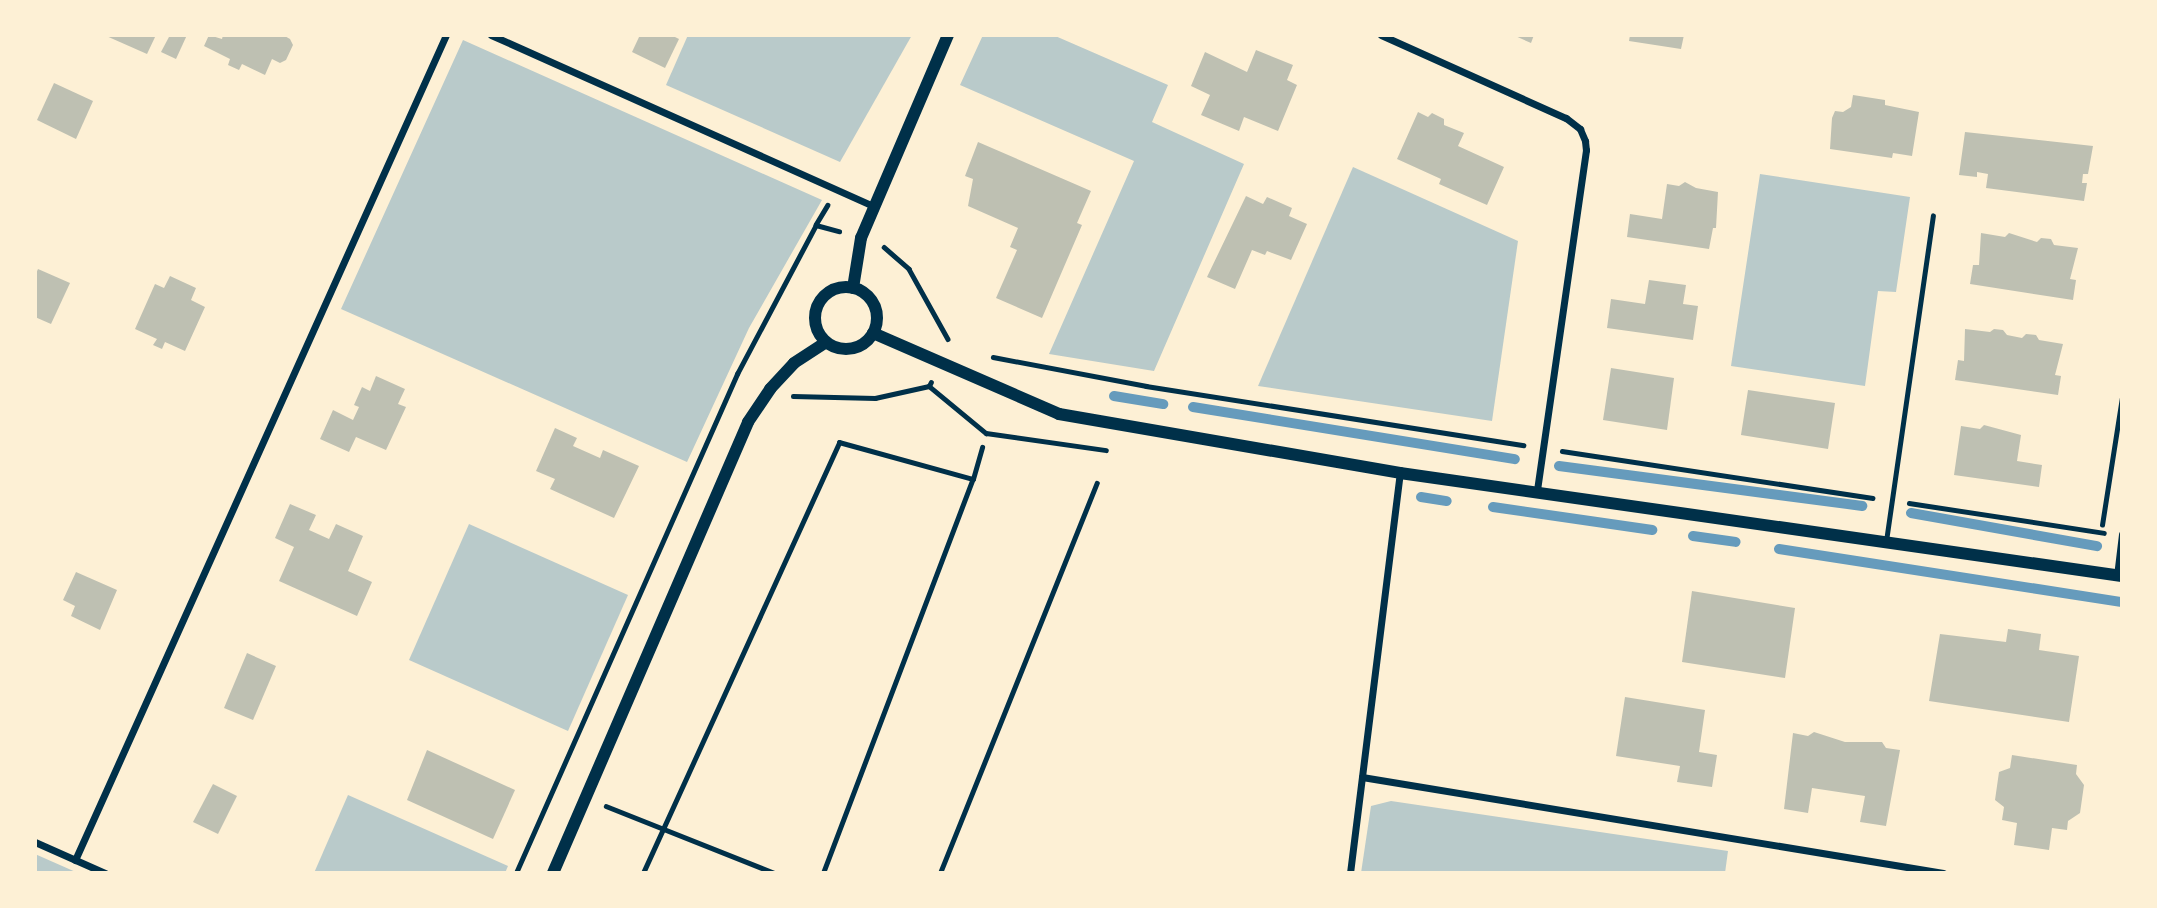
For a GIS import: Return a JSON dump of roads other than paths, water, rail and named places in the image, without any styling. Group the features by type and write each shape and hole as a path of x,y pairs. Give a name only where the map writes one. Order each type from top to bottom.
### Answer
{"street":[{"path":"75,860 446,35"},
{"path":"491,35 874,206"},
{"path":"853,288 861,238 948,35"},
{"path":"1381,35 1566,118 1580,129 1586,150 1537,492"},
{"path":"836,288 853,288 866,294 874,305 877,319 873,333 865,343 852,349 838,349 826,342 817,329 815,312 823,298 836,288"},
{"path":"873,333 1059,414 1400,472 2120,576 2122,534"},
{"path":"553,873 748,422 770,389 804,355 826,342"},
{"path":"1350,873 1400,472"},
{"path":"1362,777 1943,873"},
{"path":"35,842 105,873"}],"lane":[{"path":"1886,541 1933,215"}],"waterway":[{"path":"1114,396 1163,404"},
{"path":"1193,407 1515,459"},
{"path":"1559,466 1862,506"},
{"path":"1421,497 1447,501"},
{"path":"1493,507 1652,530"},
{"path":"1911,513 2097,546"},
{"path":"1693,536 1736,542"},
{"path":"1779,549 2122,602"}]}
